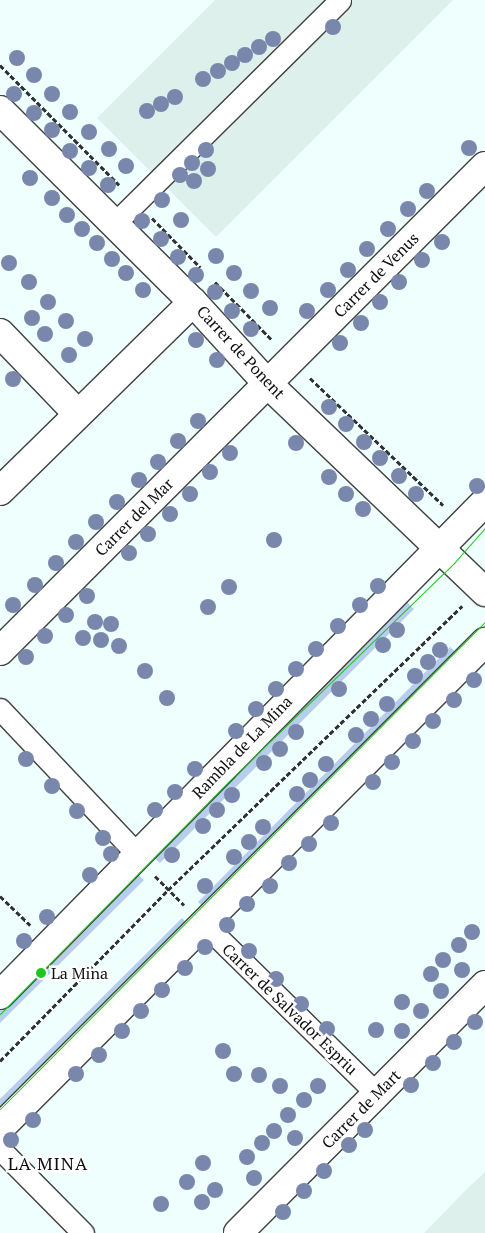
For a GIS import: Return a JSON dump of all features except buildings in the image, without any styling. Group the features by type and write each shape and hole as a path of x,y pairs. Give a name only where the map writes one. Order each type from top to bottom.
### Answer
{"street":[{"path":"114,224 340,0"},
{"name":"Carrer de Ponent","path":"0,110 193,302 268,383 483,590"},
{"name":"Carrer de Venus","path":"268,383 485,166"},
{"path":"0,491 193,302"},
{"path":"0,333 78,414"},
{"name":"Carrer del Mar","path":"0,651 268,383"},
{"name":"Rambla de La Mina","path":"0,995 438,547 485,502"},
{"path":"0,1128 485,642"},
{"path":"0,709 137,854"},
{"name":"Carrer de Salvador Espriu","path":"204,924 376,1094"},
{"name":"Carrer de Mart","path":"238,1233 485,985"},
{"path":"0,1149 83,1233"}],"path":[{"path":"0,65 204,271"},
{"name":"Carrer de Ponent","path":"210,277 291,359 448,510"},
{"path":"0,1061 168,890 483,590"},
{"path":"137,854 168,890 204,924"},
{"path":"0,896 49,944"}],"shaded area":[{"path":"215,0 453,0 216,237 97,118"},
{"path":"404,599 414,609 160,863 150,854"},
{"path":"450,647 461,657 207,911 198,902"},
{"path":"134,871 144,880 0,1023 0,1005"},
{"path":"182,918 191,928 0,1119 0,1099"},
{"path":"485,1172 485,1233 424,1233 466,1190"}],"tram line":[{"path":"0,1014 228,782 454,563 485,528"},
{"path":"0,1109 485,622"}],"place":[{"name":"La Mina","path":"41,973"}],"district":[{"name":"LA MINA","path":"48,1163"}]}
